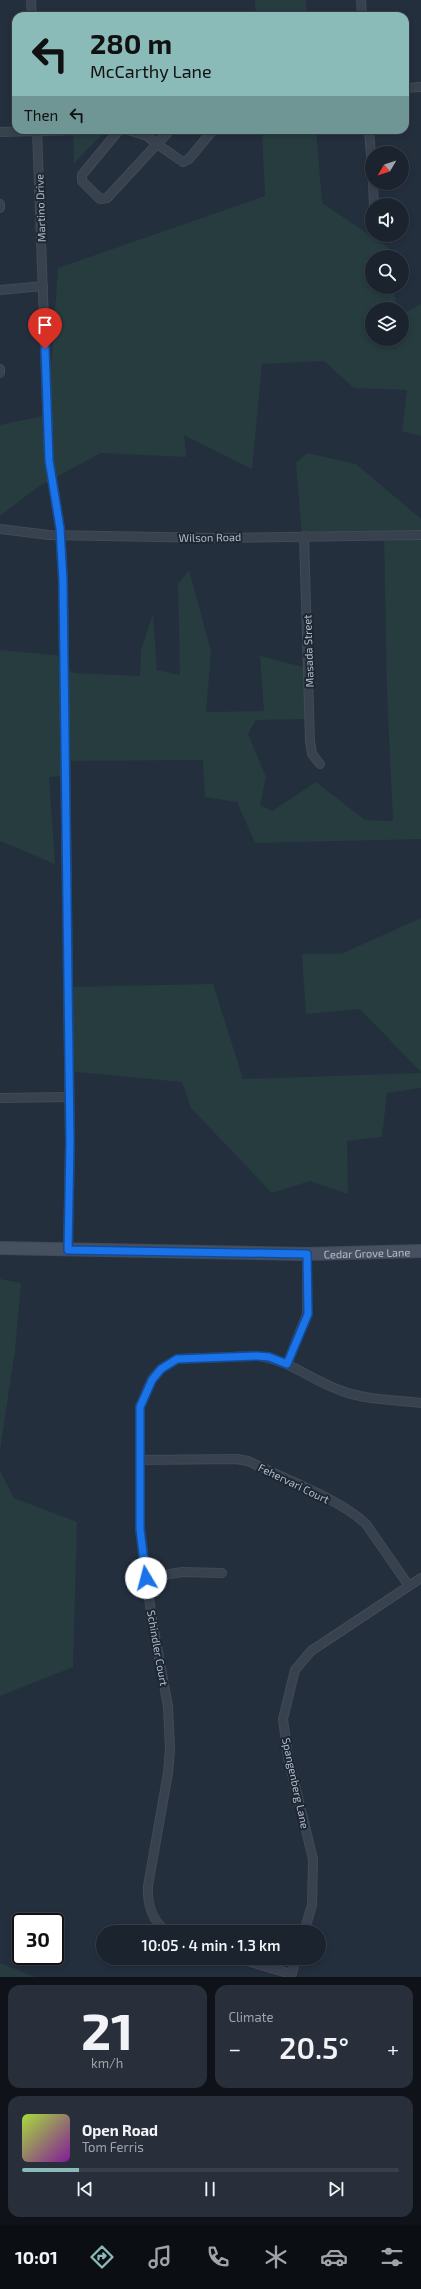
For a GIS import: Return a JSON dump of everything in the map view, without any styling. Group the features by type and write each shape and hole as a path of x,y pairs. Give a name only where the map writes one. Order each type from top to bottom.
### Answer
{"main road":[{"name":"Cedar Grove Lane","path":"0,1248 307,1254 421,1251"}],"street":[{"path":"31,0 32,12"},
{"path":"361,0 362,12"},
{"path":"409,88 421,87"},
{"path":"0,132 12,132"},
{"name":"Martino Drive","path":"37,134 49,460 60,536 63,581 69,1097 68,1250"},
{"path":"116,134 82,175 82,181 100,199 107,198 166,134"},
{"path":"141,134 147,136 183,162 189,159 210,134"},
{"path":"370,134 371,146"},
{"path":"0,290 43,286"},
{"name":"Wilson Road","path":"0,529 60,536 215,538 421,535"},
{"name":"Masada Street","path":"304,536 310,742 312,754 320,764"},
{"path":"0,1098 69,1097"},
{"path":"287,1364 308,1314 307,1254"},
{"name":"Schindler Court","path":"159,1925 148,1900 148,1886 168,1773 170,1749 168,1706 146,1578 140,1529 140,1407 152,1380 161,1369 177,1359 257,1356 269,1357 287,1364 342,1391 421,1403"},
{"name":"Fehervari Court","path":"140,1460 236,1459 254,1464 342,1506 358,1517 366,1524 408,1586"},
{"path":"146,1578 182,1572 222,1573"},
{"name":"Spangenberg Lane","path":"306,1925 312,1905 313,1859 288,1757 283,1719 295,1670 311,1651 421,1578"},
{"path":"259,1965 291,1975 294,1965"}],"green space":[{"path":"255,0 306,0 307,12 256,12"},
{"path":"73,134 102,134 74,163"},
{"path":"262,134 316,134 322,203 365,232 365,242 380,242 389,248 389,250 365,250 365,294 395,294 396,302 365,302 365,346 409,346 409,310 421,304 421,436 402,431 407,390 354,388 324,361 262,364 252,469 184,435 186,457 101,453 39,486 0,516 0,425 48,415 58,268 265,196"},
{"path":"307,453 356,464 421,519 421,839 255,843 237,802 205,797 203,760 64,761 63,776 49,777 55,864 0,841 0,650 64,656 66,669 74,673 140,676 141,650 153,614 157,670 180,675 178,584 189,570 211,651 206,712 264,711 260,656 307,668 307,719 256,720 248,734 266,777 260,805 272,811 316,782 365,820 393,821 387,692 384,534 302,536 296,463"},
{"path":"421,918 421,1072 360,1009 306,1014 302,954 341,954"},
{"path":"213,984 243,1079 421,1073 421,1088 387,1093 382,1137 347,1141 348,1194 310,1181 272,1193 191,1108 182,1082 67,1071 67,987"},
{"path":"0,1279 21,1283 15,1350 0,1450"},
{"path":"0,1471 14,1498 77,1522 73,1667 0,1696"},
{"path":"0,1963 35,1977 0,1977"}],"route":[{"path":"45,349 49,460 60,528 63,581 67,1003 70,1143 68,1250 307,1254 308,1314 304,1328 287,1364 269,1357 257,1356 177,1359 161,1369 152,1380 140,1407 140,1529 146,1578"}]}
